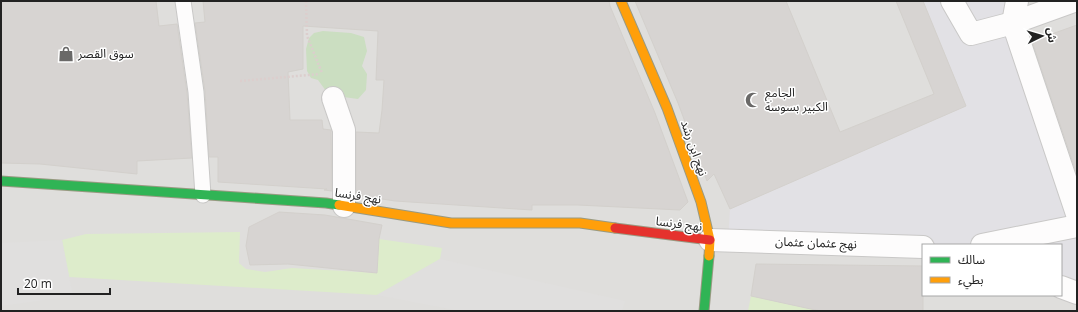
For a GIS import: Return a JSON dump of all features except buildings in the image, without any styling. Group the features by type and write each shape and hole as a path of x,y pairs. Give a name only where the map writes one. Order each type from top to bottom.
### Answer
{"street":[{"name":"نهج ابن رشد","path":"621,1 667,108 701,202 710,240 704,311"},
{"path":"952,1 971,34 1013,23 1074,1"},
{"path":"1017,1 1013,23 1077,214"},
{"path":"333,98 344,130 344,206"},
{"name":"نهج فرنسا","path":"1,182 326,203 451,223 580,223 710,240"},
{"path":"987,244 1077,226"},
{"name":"نهج عثمان عثمان","path":"710,240 922,246"},
{"path":"1062,287 1077,293"}],"lane":[{"path":"183,1 196,92 203,195"}],"path":[{"path":"306,1 307,36 333,98"},
{"path":"240,82 322,73"}],"shaded area":[{"path":"1,1 1077,1 1077,311 1,311"},
{"path":"923,1 1017,1 1077,214 1077,293 1062,287 1062,244 922,245 728,240 730,209 966,106"},
{"path":"62,240 73,296 1,306 1,243"},
{"path":"440,259 625,301 622,311 460,311 377,295"}],"green space":[{"path":"323,31 351,33 364,37 367,51 362,66 367,74 366,90 358,99 329,95 318,80 311,78 307,71 306,49 309,38 314,33"},
{"path":"240,232 239,263 246,269 265,272 292,268 377,273 379,239 442,248 440,259 377,295 69,277 62,240 86,234"},
{"path":"751,296 820,311 748,311"}],"traffic: fast":[{"path":"1,181 339,205"},
{"path":"704,311 709,256"}],"traffic: slow":[{"path":"621,1 667,108 701,202 710,240 709,256"},
{"path":"339,205 451,223 580,223 615,228"}],"traffic: jam":[{"path":"615,228 710,240"}],"place":[{"name":"سوق القصر","path":"66,54"},
{"name":"الجامع الكبير بسوسة","path":"753,100"}]}
